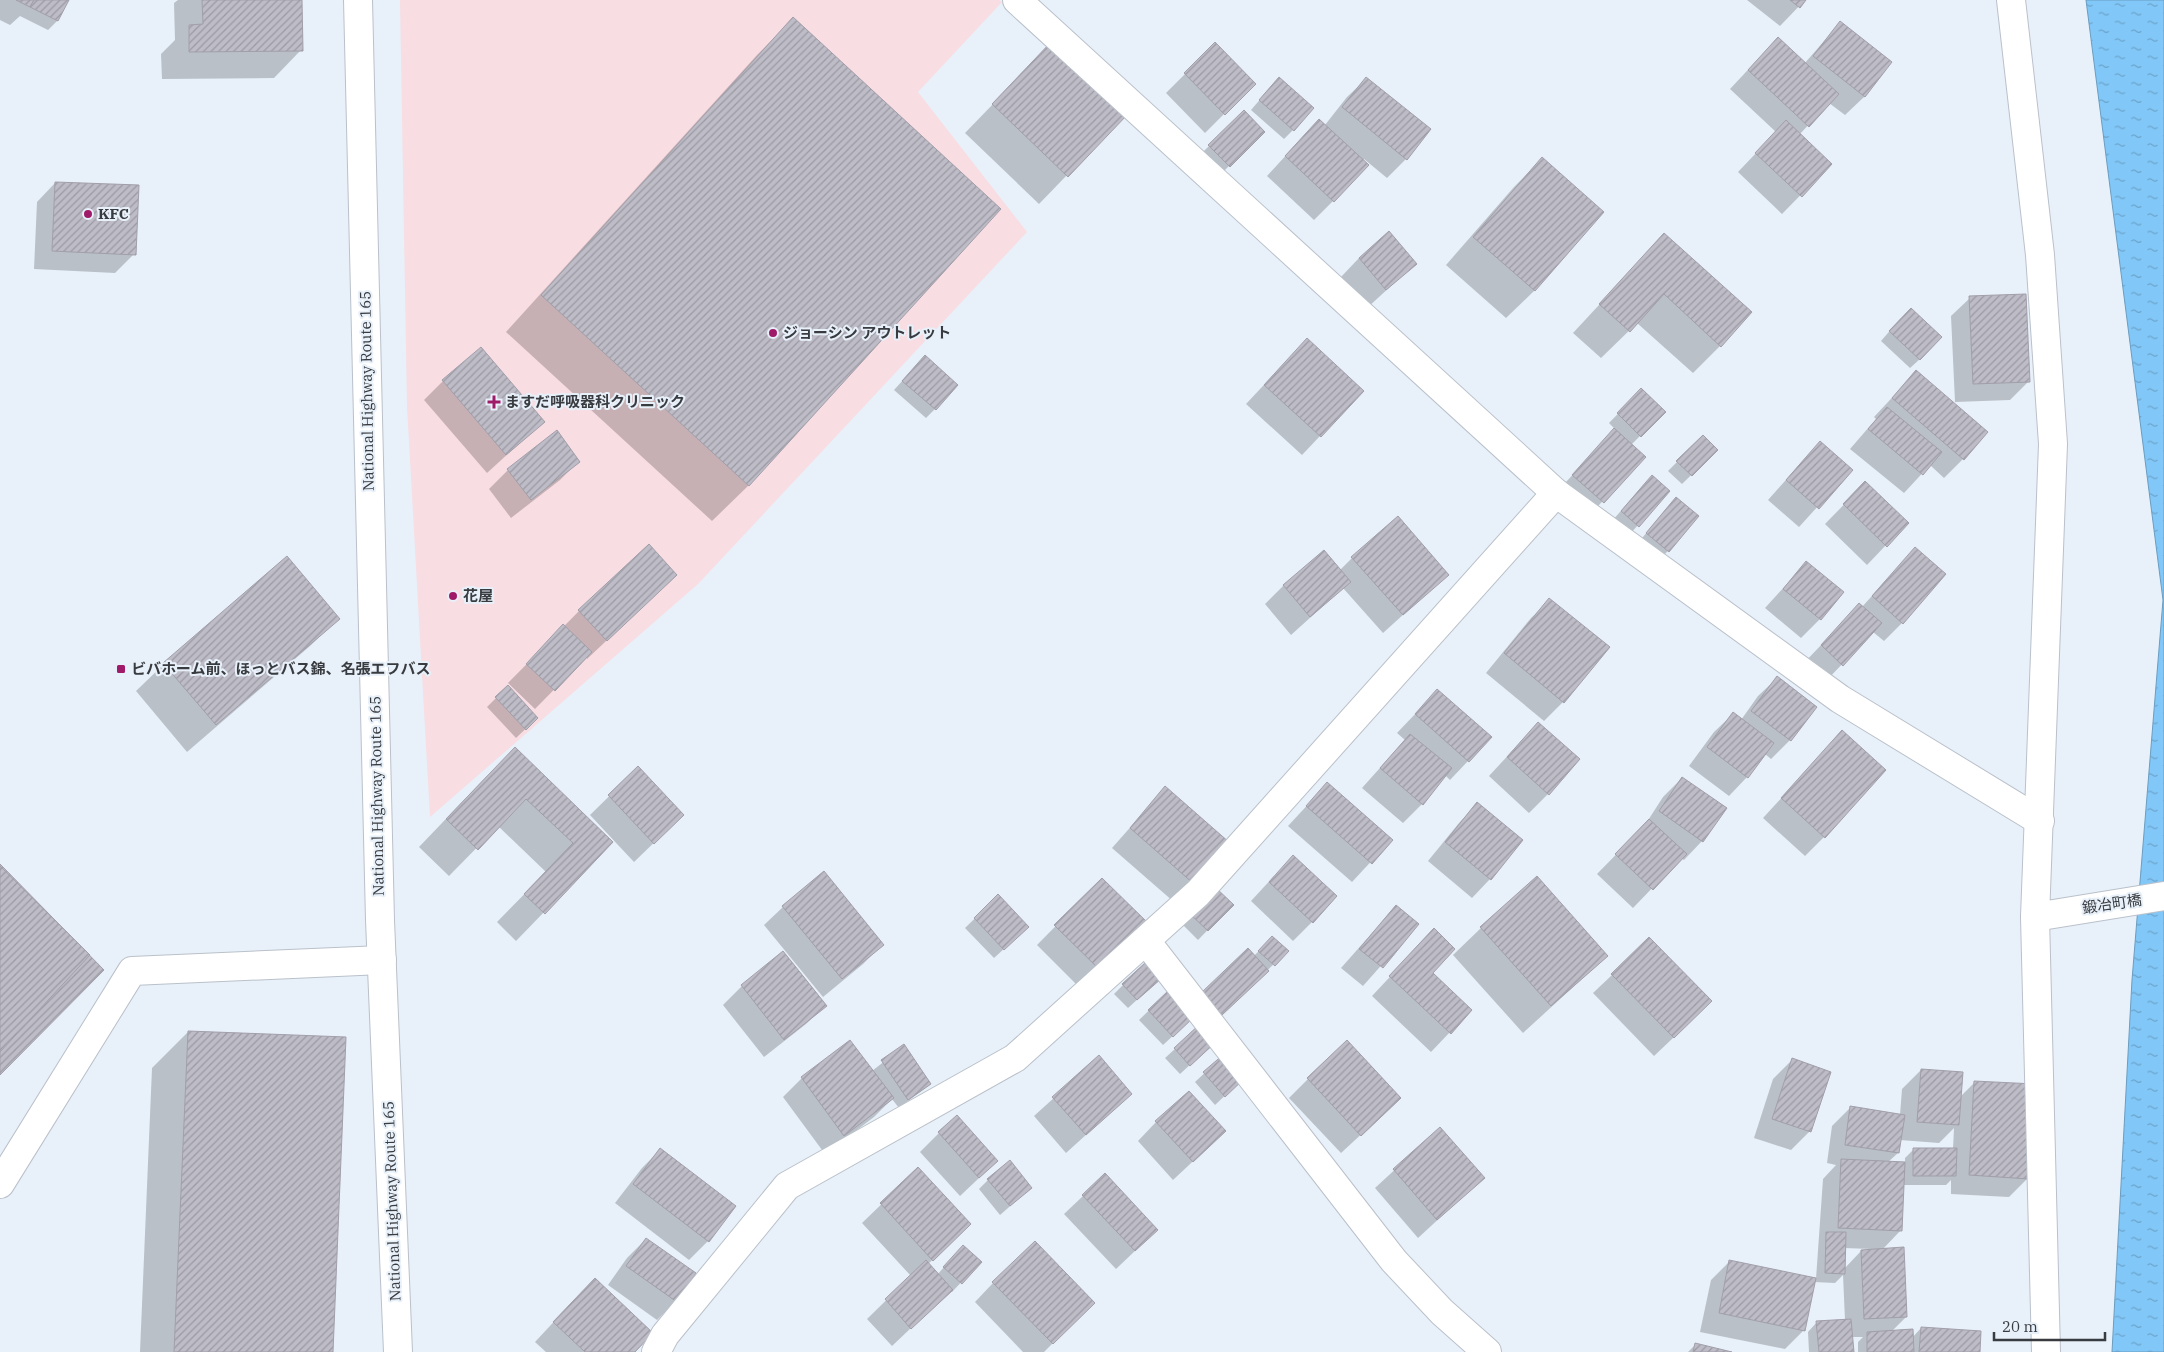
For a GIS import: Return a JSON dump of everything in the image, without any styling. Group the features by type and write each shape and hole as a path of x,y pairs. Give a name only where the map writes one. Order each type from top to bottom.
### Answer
{"main road":[{"name":"National Highway Route 165","path":"358,0 382,960 398,1352"},
{"path":"1017,0 1556,493 1840,699 2040,821"},
{"path":"2011,0 2040,255 2053,444 2040,821 2047,914 2046,1352"},
{"path":"665,1346 787,1186 1015,1058 1198,893 1556,493"},
{"name":"鍛冶町橋","path":"2047,914 2164,896"},
{"path":"1146,940 1394,1261 1442,1312 1487,1352"},
{"path":"0,1184 132,971 382,960"}],"shaded area":[{"path":"400,0 999,0 1002,2 918,92 1027,232 698,584 430,817 407,406"}],"water":[{"path":"2086,0 2164,0 2164,1352 2112,1352 2132,980 2163,600"}],"building":[{"path":"16,0 34,0 30,7"},
{"path":"34,0 69,0 58,21 30,7"},
{"path":"202,0 302,0 303,51 189,52 189,25 203,24"},
{"path":"1790,0 1806,0 1800,8"},
{"path":"793,17 1001,209 749,486 541,295"},
{"path":"1840,21 1892,62 1865,97 1813,56"},
{"path":"1778,37 1839,94 1809,127 1748,70"},
{"path":"1052,41 1128,114 1068,177 992,104"},
{"path":"1215,42 1256,84 1225,115 1184,73"},
{"path":"1279,77 1314,108 1294,131 1259,100"},
{"path":"1366,77 1431,129 1407,160 1342,107"},
{"path":"1244,110 1265,132 1230,167 1208,145"},
{"path":"1319,119 1369,165 1334,202 1285,156"},
{"path":"1786,120 1832,164 1802,197 1755,153"},
{"path":"1542,157 1604,212 1535,291 1473,237"},
{"path":"55,182 139,185 136,255 52,251"},
{"path":"1389,231 1417,264 1386,290 1359,258"},
{"path":"1664,233 1752,312 1721,347 1664,294 1630,332 1599,304"},
{"path":"2026,294 2030,382 1973,384 1969,296"},
{"path":"1911,308 1942,337 1920,360 1889,331"},
{"path":"1307,338 1364,391 1321,437 1264,385"},
{"path":"481,347 545,422 506,455 442,380"},
{"path":"925,355 958,385 936,410 902,381"},
{"path":"1916,370 1988,432 1964,460 1892,398"},
{"path":"1641,388 1666,412 1641,437 1617,413"},
{"path":"1887,407 1942,452 1923,475 1868,429"},
{"path":"1614,428 1646,457 1604,503 1572,475"},
{"path":"557,430 580,462 531,500 507,469"},
{"path":"1703,435 1718,450 1692,476 1676,461"},
{"path":"1820,441 1853,470 1819,509 1786,480"},
{"path":"1652,475 1670,491 1639,527 1621,511"},
{"path":"1865,481 1909,523 1887,547 1843,504"},
{"path":"1676,497 1699,516 1669,552 1646,533"},
{"path":"1398,516 1449,575 1403,615 1351,557"},
{"path":"649,544 677,575 607,641 578,610"},
{"path":"1915,547 1946,574 1903,624 1872,596"},
{"path":"1324,550 1351,582 1310,617 1283,585"},
{"path":"287,556 340,619 216,725 163,663"},
{"path":"1806,561 1844,592 1821,620 1783,589"},
{"path":"1549,598 1610,647 1564,703 1504,653"},
{"path":"1859,603 1882,623 1843,666 1821,645"},
{"path":"563,624 592,652 555,691 526,664"},
{"path":"1777,676 1817,707 1791,741 1751,711"},
{"path":"508,685 538,718 526,730 495,697"},
{"path":"1437,689 1492,737 1469,762 1415,714"},
{"path":"1733,712 1774,743 1748,778 1707,747"},
{"path":"1538,722 1580,759 1549,795 1507,757"},
{"path":"1842,730 1886,770 1825,838 1781,798"},
{"path":"1410,734 1452,768 1423,805 1380,768"},
{"path":"515,747 613,842 545,914 524,894 573,843 526,799 478,850 446,819"},
{"path":"638,766 684,815 654,844 608,795"},
{"path":"1682,777 1727,808 1703,842 1659,811"},
{"path":"1327,782 1393,840 1372,864 1306,806"},
{"path":"1165,786 1230,843 1194,884 1130,828"},
{"path":"1477,802 1523,840 1491,880 1445,842"},
{"path":"1649,819 1687,854 1653,890 1615,854"},
{"path":"1293,855 1337,896 1313,923 1269,882"},
{"path":"0,864 104,970 0,1075"},
{"path":"0,866 90,955 0,1052"},
{"path":"824,871 884,945 842,979 782,906"},
{"path":"1537,876 1608,956 1551,1006 1480,927"},
{"path":"1102,878 1148,923 1101,971 1054,925"},
{"path":"1215,887 1234,905 1208,931 1189,913"},
{"path":"998,894 1029,927 1004,950 974,918"},
{"path":"1396,905 1419,924 1383,968 1359,949"},
{"path":"1434,928 1455,949 1433,973 1472,1010 1451,1034 1389,976"},
{"path":"1272,936 1289,951 1275,966 1258,951"},
{"path":"1649,937 1712,1001 1674,1038 1611,974"},
{"path":"1248,948 1269,971 1222,1015 1201,993"},
{"path":"783,951 827,1006 784,1040 741,985"},
{"path":"1146,962 1162,978 1137,1000 1122,984"},
{"path":"1169,990 1194,1017 1173,1037 1148,1010"},
{"path":"1201,1023 1217,1041 1190,1066 1174,1048"},
{"path":"188,1031 346,1037 333,1352 174,1352"},
{"path":"850,1040 894,1098 844,1136 801,1077"},
{"path":"1347,1040 1401,1098 1361,1136 1307,1078"},
{"path":"904,1044 931,1084 908,1100 881,1060"},
{"path":"1224,1054 1245,1078 1225,1097 1203,1072"},
{"path":"1099,1055 1132,1094 1086,1135 1052,1097"},
{"path":"1792,1058 1831,1072 1811,1132 1772,1119"},
{"path":"1921,1069 1963,1072 1959,1125 1917,1122"},
{"path":"1974,1081 2035,1084 2029,1179 1969,1175"},
{"path":"1189,1091 1226,1131 1193,1162 1155,1121"},
{"path":"1850,1106 1905,1115 1899,1153 1845,1145"},
{"path":"957,1115 998,1161 979,1178 938,1132"},
{"path":"1440,1127 1485,1178 1437,1220 1393,1169"},
{"path":"660,1148 736,1206 709,1242 633,1184"},
{"path":"1913,1148 1957,1148 1956,1176 1913,1176"},
{"path":"1841,1159 1905,1162 1902,1231 1838,1228"},
{"path":"1010,1160 1032,1188 1010,1206 987,1179"},
{"path":"918,1167 971,1224 933,1261 880,1203"},
{"path":"1105,1173 1158,1230 1135,1251 1082,1195"},
{"path":"1826,1232 1846,1232 1845,1274 1825,1273"},
{"path":"646,1238 696,1273 677,1302 626,1266"},
{"path":"1035,1241 1095,1303 1053,1344 992,1282"},
{"path":"963,1245 982,1262 962,1284 943,1267"},
{"path":"1904,1247 1907,1317 1864,1319 1861,1250"},
{"path":"926,1260 953,1290 911,1329 885,1299"},
{"path":"1729,1260 1816,1278 1805,1331 1719,1313"},
{"path":"595,1278 653,1333 635,1352 585,1352 553,1322"},
{"path":"1851,1319 1854,1352 1819,1352 1816,1321"},
{"path":"1921,1327 1981,1331 1980,1352 1919,1352"},
{"path":"1913,1329 1914,1352 1867,1352 1867,1332"},
{"path":"1695,1343 1732,1352 1693,1352"}],"place":[{"name":"KFC","path":"88,214"},
{"name":"ジョーシン アウトレット","path":"773,333"},
{"name":"ますだ呼吸器科クリニック","path":"494,402"},
{"name":"花屋","path":"453,596"},
{"name":"ビバホーム前、ほっとバス錦、名張エフバス","path":"121,669"}]}
